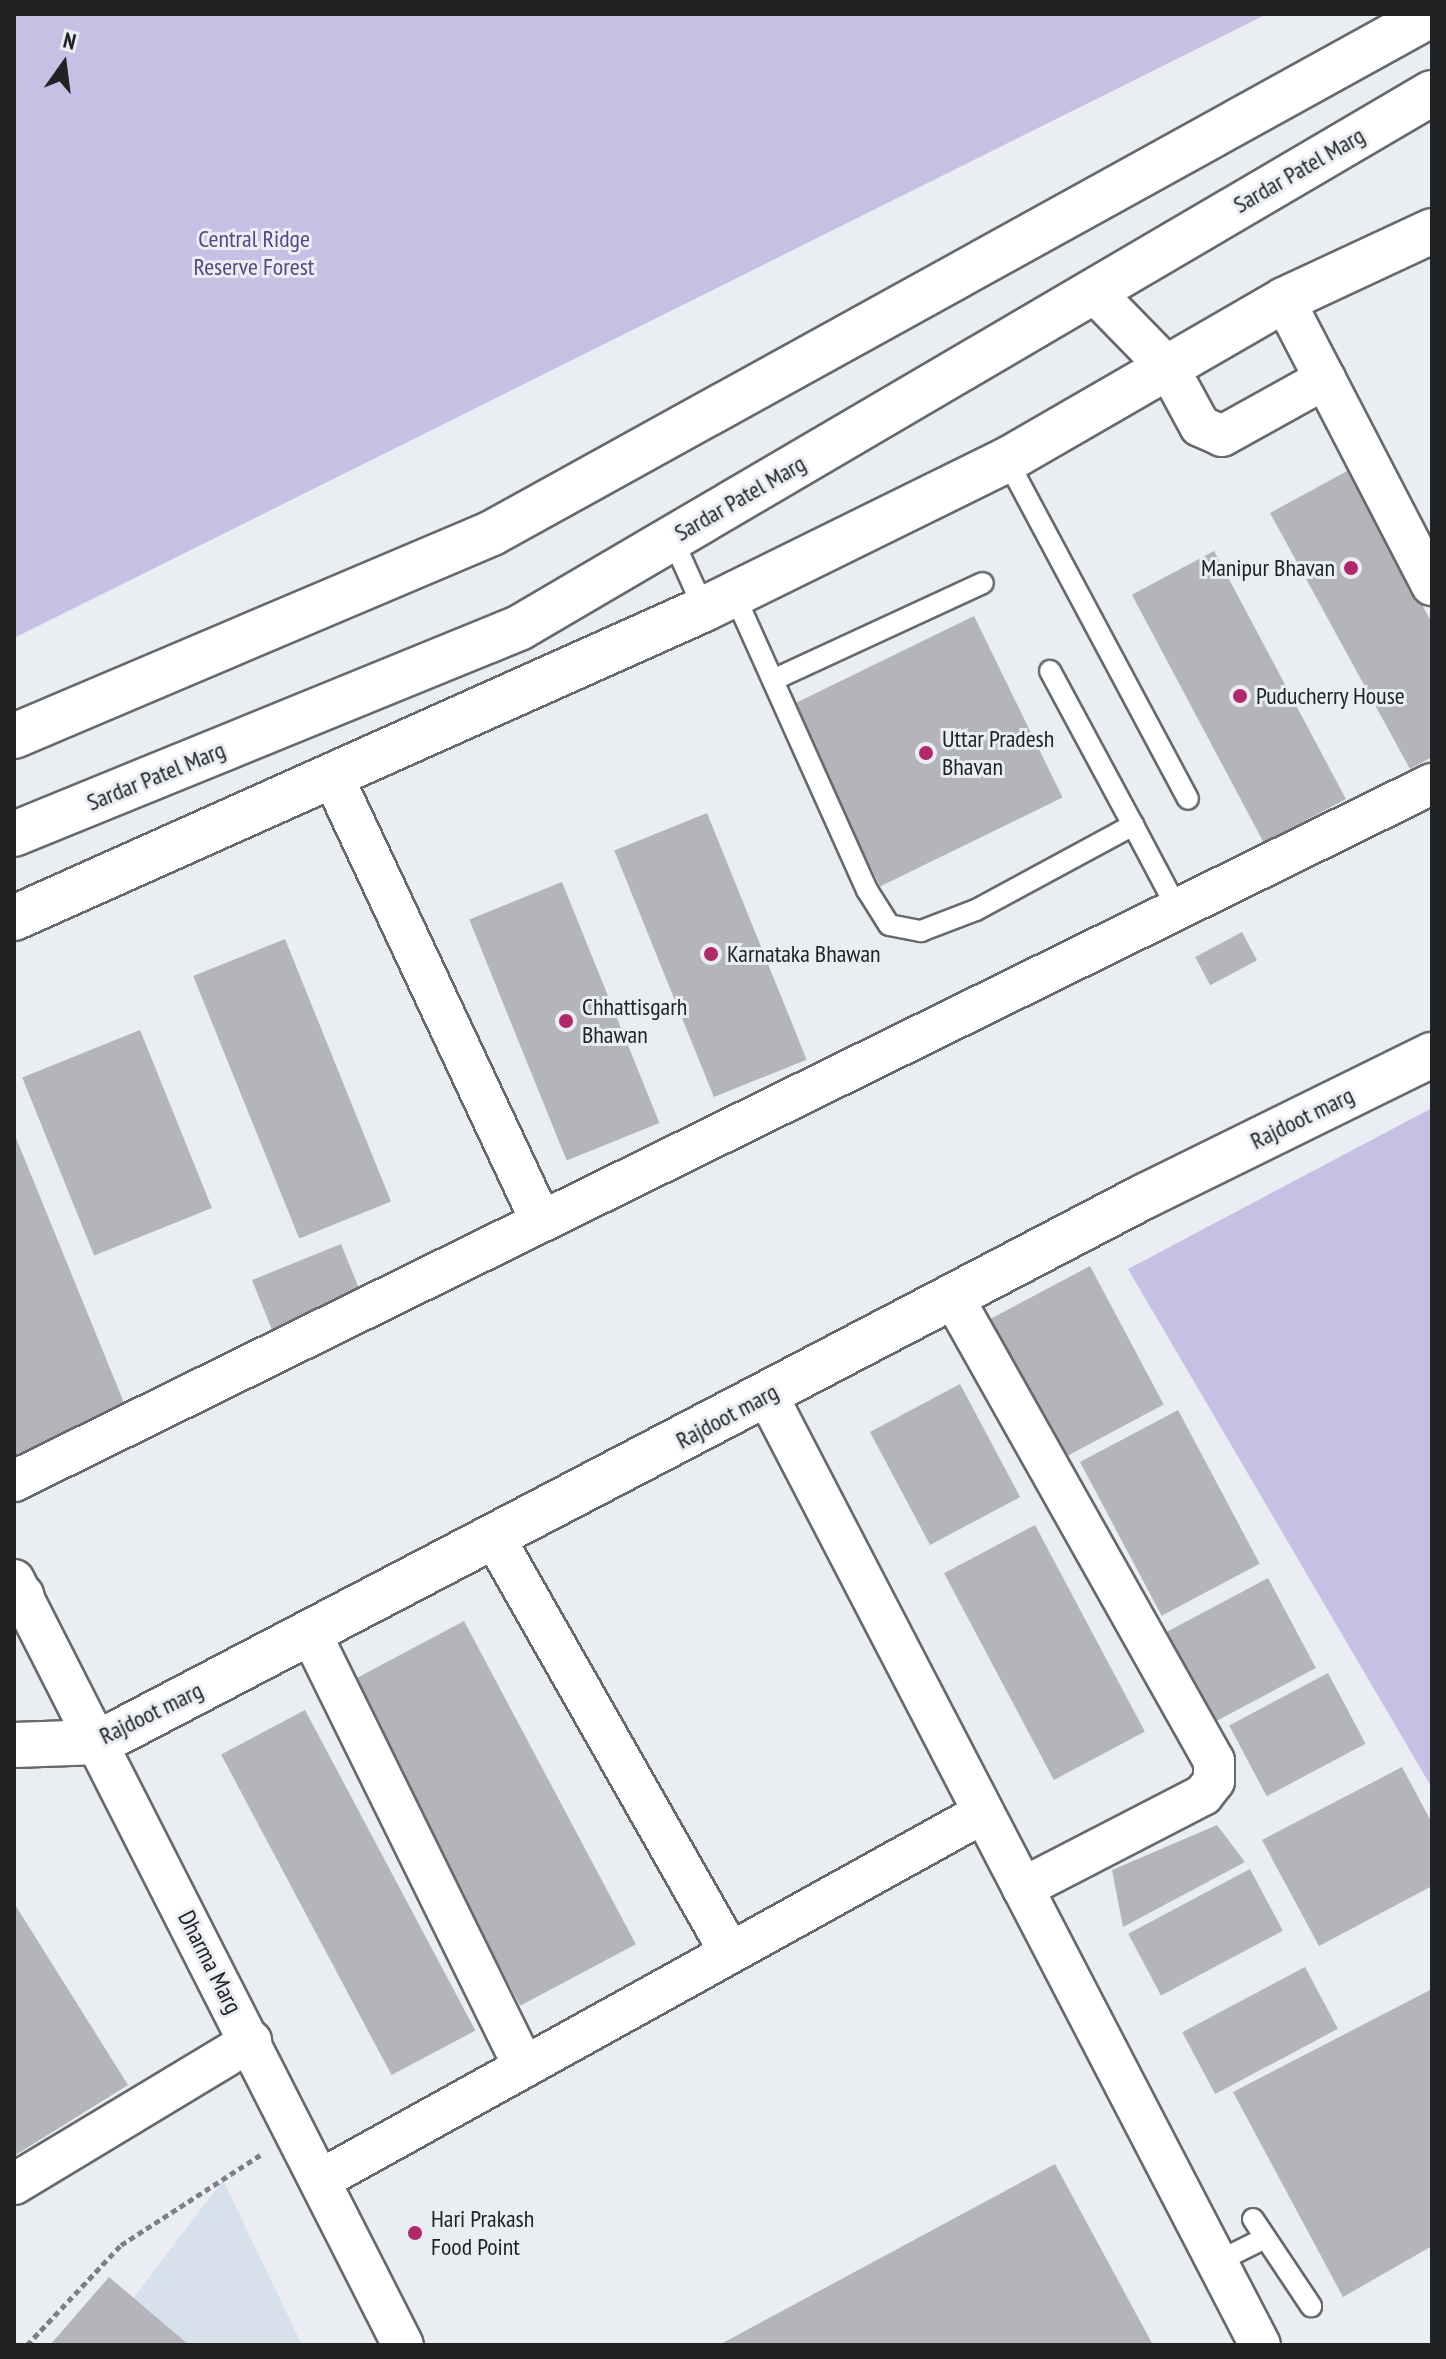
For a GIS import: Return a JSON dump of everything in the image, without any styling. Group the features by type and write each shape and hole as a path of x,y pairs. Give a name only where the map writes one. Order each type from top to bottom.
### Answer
{"main road":[{"path":"14,736 492,533 1432,14"},
{"name":"Sardar Patel Marg","path":"14,834 519,628 1432,93"},
{"path":"14,918 719,601 1007,460 1284,300 1432,231"},
{"name":"Rajdoot marg","path":"14,1745 100,1742 953,1297 1432,1055"}],"street":[{"path":"1093,291 1169,369 1200,426 1222,436 1325,379"},
{"path":"1284,300 1432,585"},
{"path":"332,775 541,1222"},
{"path":"14,1481 1432,784"},
{"path":"953,1297 1214,1761 1214,1781 1203,1795 1023,1888"},
{"path":"767,1395 1260,2345"},
{"path":"494,1537 730,1953"},
{"name":"Dharma Marg","path":"17,1592 100,1742 403,2345"},
{"path":"310,1632 524,2067"},
{"path":"320,2180 983,1813"},
{"path":"14,2184 251,2041"}],"lane":[{"path":"1007,460 1188,799"},
{"path":"672,538 773,680 867,890 889,925 921,931 976,910 1133,825"},
{"path":"773,680 983,583"},
{"path":"1050,671 1177,908"},
{"path":"1253,2219 1311,2306"},
{"path":"1217,2262 1265,2238"}],"path":[{"path":"27,2345 121,2245 296,2132"}],"shaded area":[{"path":"223,2180 302,2345 98,2345"}],"green space":[{"name":"Central Ridge Reserve Forest","path":"14,14 1267,14 14,638"},
{"path":"1432,1108 1432,1788 1128,1269"}],"building":[{"name":"Manipur Bhavan","path":"1349,470 1432,623 1432,757 1410,769 1270,513"},
{"name":"Puducherry House","path":"1214,551 1346,799 1264,843 1132,595"},
{"name":"Uttar Pradesh Bhavan","path":"974,616 1063,798 880,887 792,705"},
{"name":"Karnataka Bhawan","path":"707,813 807,1060 714,1097 614,850"},
{"name":"Chhattisgarh Bhawan","path":"562,882 659,1123 567,1161 469,919"},
{"path":"1242,932 1257,960 1210,985 1195,957"},
{"path":"285,939 391,1201 299,1238 193,976"},
{"path":"140,1030 212,1208 94,1256 22,1078"},
{"path":"14,1133 129,1415 14,1462"},
{"path":"341,1244 363,1298 274,1334 252,1280"},
{"path":"1090,1266 1164,1405 1064,1458 990,1319"},
{"path":"960,1384 1020,1497 930,1545 870,1432"},
{"path":"1178,1410 1260,1564 1162,1616 1080,1462"},
{"path":"1035,1525 1145,1732 1054,1780 944,1573"},
{"path":"1268,1578 1316,1668 1206,1727 1158,1637"},
{"path":"464,1621 636,1944 520,2006 348,1683"},
{"path":"1328,1673 1366,1744 1267,1796 1229,1726"},
{"path":"305,1710 475,2031 392,2075 221,1755"},
{"path":"1402,1767 1432,1823 1432,1886 1319,1946 1262,1840"},
{"path":"1217,1825 1245,1862 1123,1927 1112,1870"},
{"path":"1250,1869 1283,1931 1161,1996 1128,1934"},
{"path":"14,1903 128,2085 14,2156"},
{"path":"1305,1967 1338,2029 1215,2094 1182,2032"},
{"path":"1432,1989 1432,2246 1343,2297 1233,2092"},
{"path":"1055,2164 1153,2345 719,2345"},
{"path":"109,2277 189,2345 50,2345"}],"place":[{"name":"Manipur Bhavan","path":"1351,568"},
{"name":"Puducherry House","path":"1240,696"},
{"name":"Uttar Pradesh Bhavan","path":"926,753"},
{"name":"Karnataka Bhawan","path":"711,954"},
{"name":"Chhattisgarh Bhawan","path":"566,1021"},
{"name":"Hari Prakash Food Point","path":"415,2233"}]}
